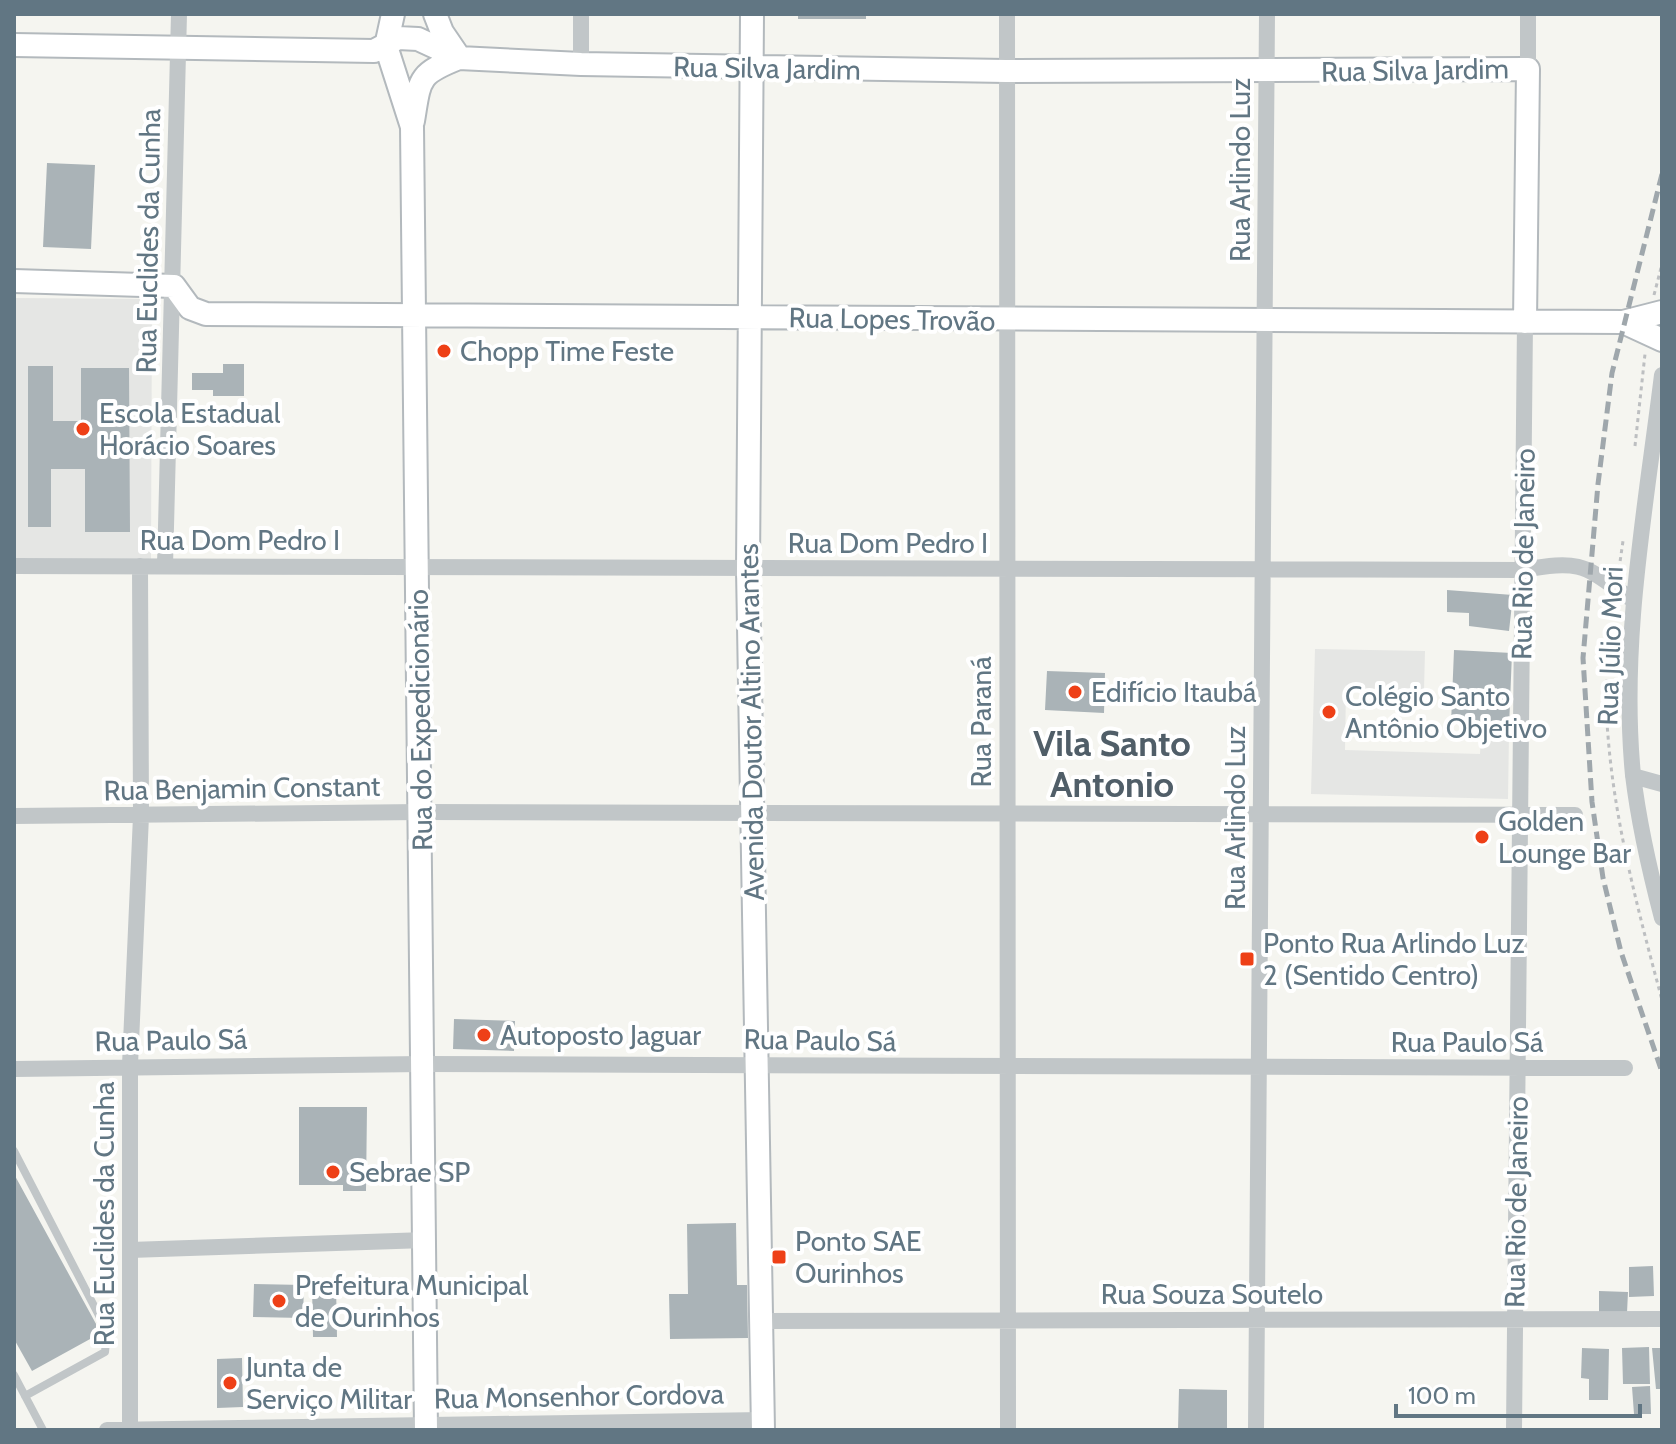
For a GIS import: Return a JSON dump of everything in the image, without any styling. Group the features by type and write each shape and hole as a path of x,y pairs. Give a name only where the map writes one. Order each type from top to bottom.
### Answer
{"main road":[{"path":"386,46 393,14"},
{"path":"412,127 419,87 429,70 459,58 442,32 435,14"},
{"name":"Avenida Doutor Altino Arantes","path":"752,14 748,569 763,1425"},
{"name":"Rua Silva Jardim","path":"14,45 359,51 386,46 398,38 418,39 459,58 752,69 1528,69"},
{"name":"Rua do Expedicionário","path":"386,46 412,127 426,1427"},
{"name":"Rua Rio de Janeiro","path":"1525,322 1528,69"},
{"path":"14,281 174,286"},
{"name":"Rua Lopes Trovão","path":"174,286 190,308 206,314 1623,322"},
{"path":"1623,322 1662,312"},
{"path":"1623,322 1662,340"}],"street":[{"name":"Rua Euclides da Cunha","path":"165,566 179,14"},
{"path":"581,14 581,64"},
{"name":"Rua Paraná","path":"1007,14 1008,1430"},
{"name":"Rua Arlindo Luz","path":"1256,1430 1267,14"},
{"name":"Rua Rio de Janeiro","path":"1528,14 1528,69"},
{"name":"Rua Rio de Janeiro","path":"1514,1430 1525,322"},
{"name":"Rua Júlio Mori","path":"1662,375 1634,601 1633,776 1662,918"},
{"name":"Rua Dom Pedro I","path":"14,566 1522,570 1566,562 1590,568 1634,601"},
{"name":"Rua Euclides da Cunha","path":"130,1430 130,1065 141,816 140,566"},
{"path":"1633,776 1662,784"},
{"name":"Rua Benjamin Constant","path":"14,816 421,812 1575,815"},
{"name":"Rua Paulo Sá","path":"14,1069 130,1065 424,1064 1259,1070 1625,1068"},
{"path":"130,1250 426,1240"},
{"name":"Rua Souza Soutelo","path":"761,1321 1662,1319"},
{"name":"Rua Monsenhor Cordova","path":"107,1430 763,1425"}],"lane":[{"path":"14,1151 107,1331 105,1352 25,1396"},
{"path":"14,1375 43,1430"}],"shaded area":[{"name":"Escola Estadual Horácio Soares","path":"14,298 152,299 151,560 14,558"},
{"name":"Colégio Santo Antônio Objetivo","path":"1315,649 1425,651 1424,690 1346,688 1345,750 1480,754 1481,734 1509,734 1508,799 1311,794"}],"building":[{"path":"798,14 866,14 866,19 798,19"},
{"path":"47,163 95,165 91,249 43,247"},
{"path":"223,364 244,364 244,396 213,396 213,390 192,390 192,373 223,373"},
{"path":"28,366 53,366 53,421 81,421 81,368 129,368 130,532 85,532 85,469 51,469 51,527 28,527"},
{"path":"1447,590 1513,595 1509,631 1469,626 1469,613 1447,612"},
{"path":"1454,650 1512,653 1509,727 1451,724"},
{"name":"Edifício Itaubá","path":"1047,671 1105,673 1104,713 1045,710"},
{"name":"Autoposto Jaguar","path":"454,1019 515,1021 514,1051 453,1049"},
{"path":"299,1107 367,1107 366,1191 343,1191 343,1185 299,1185"},
{"path":"14,1174 101,1333 32,1371 14,1339"},
{"path":"736,1223 737,1285 747,1285 748,1338 670,1339 669,1294 688,1294 687,1224"},
{"path":"1653,1266 1654,1296 1629,1297 1629,1267"},
{"name":"Prefeitura Municipal de Ourinhos","path":"254,1284 304,1285 303,1318 253,1317"},
{"path":"336,1284 337,1337 313,1337 312,1285"},
{"path":"1599,1291 1628,1292 1627,1313 1599,1312"},
{"path":"1649,1347 1650,1384 1623,1384 1622,1348"},
{"path":"1582,1348 1609,1349 1608,1400 1589,1400 1589,1379 1581,1378"},
{"path":"1652,1348 1662,1348 1662,1389 1656,1389"},
{"name":"Junta de Serviço Militar","path":"242,1358 243,1407 217,1408 217,1359"},
{"path":"1650,1386 1651,1414 1634,1414 1632,1387"},
{"path":"1179,1389 1227,1390 1227,1430 1178,1430"}],"railway":[{"path":"1662,174 1612,373 1598,484 1583,658 1592,802 1603,878 1621,952 1662,1072"}],"place":[{"name":"Chopp Time Feste","path":"444,351"},
{"name":"Escola Estadual Horácio Soares","path":"83,429"},
{"name":"Edifício Itaubá","path":"1075,692"},
{"name":"Colégio Santo Antônio Objetivo","path":"1329,712"},
{"name":"Golden Lounge Bar","path":"1482,837"},
{"name":"Ponto Rua Arlindo Luz 2 (Sentido Centro)","path":"1247,959"},
{"name":"Autoposto Jaguar","path":"484,1035"},
{"name":"Sebrae SP","path":"333,1172"},
{"name":"Ponto SAE Ourinhos","path":"779,1257"},
{"name":"Prefeitura Municipal de Ourinhos","path":"279,1301"},
{"name":"Junta de Serviço Militar","path":"230,1383"}],"district":[{"name":"Vila Santo Antonio","path":"1112,764"}]}
